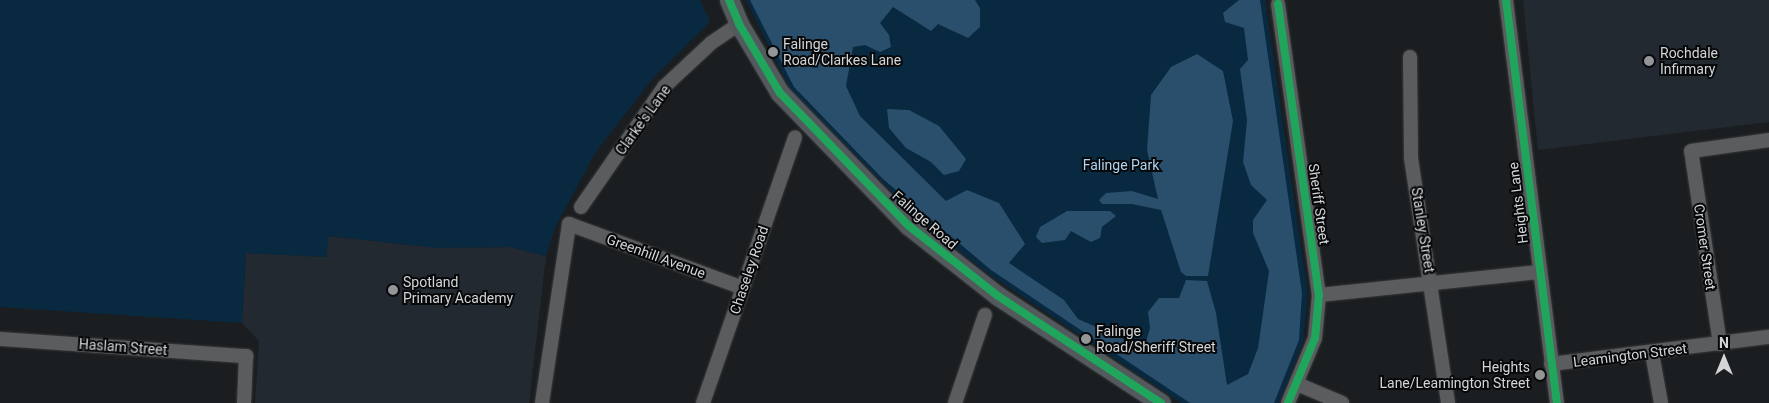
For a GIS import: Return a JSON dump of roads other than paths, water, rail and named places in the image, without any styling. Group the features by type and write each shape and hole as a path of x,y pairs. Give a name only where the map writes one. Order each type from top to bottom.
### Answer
{"main road":[{"name":"Falinge Road","path":"729,0 739,24 780,93 909,226 998,296 1161,403"}],"street":[{"name":"Heights Lane","path":"1506,0 1556,403"},
{"name":"Sheriff Street","path":"1278,4 1319,295 1315,338 1288,403"},
{"name":"Clarke's Lane","path":"581,207 664,87 711,43 739,24"},
{"name":"Stanley Street","path":"1410,56 1411,158 1448,403"},
{"name":"Chaseley Road","path":"703,403 795,138"},
{"name":"Cromer Street","path":"1720,344 1691,151 1769,140"},
{"name":"Greenhill Avenue","path":"542,403 569,224 743,288"},
{"path":"1319,295 1539,272"},
{"path":"955,403 984,314"},
{"name":"Leamington Street","path":"1551,364 1769,337"},
{"name":"Haslam Street","path":"0,339 246,356 244,403"},
{"path":"1652,353 1661,403"},
{"path":"1297,384 1342,403"}],"place":[{"name":"Falinge Road/Clarkes Lane","path":"773,52"},
{"name":"Rochdale Infirmary","path":"1649,61"},
{"name":"Spotland Primary Academy","path":"393,290"},
{"name":"Falinge Road/Sheriff Street","path":"1086,339"},
{"name":"Heights Lane/Leamington Street","path":"1540,375"}],"park label":[{"name":"Falinge Park","path":"1121,165"}]}
